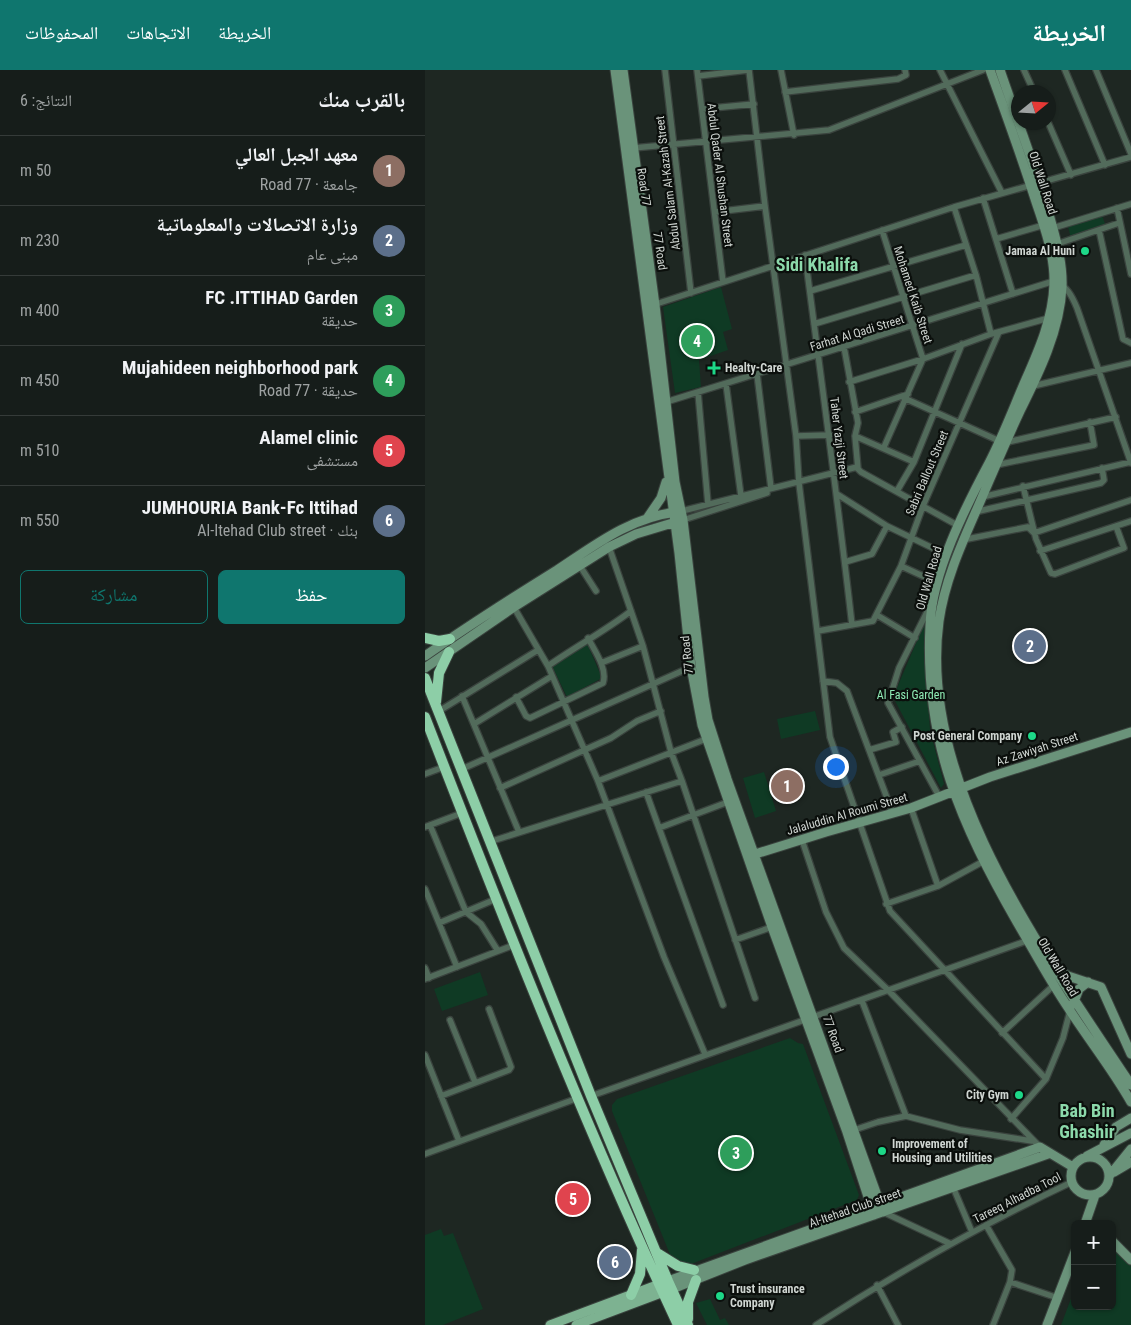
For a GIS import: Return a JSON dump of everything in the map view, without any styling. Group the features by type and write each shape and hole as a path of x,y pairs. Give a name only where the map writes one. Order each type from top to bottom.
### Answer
{"highway":[{"path":"425,638 439,641 450,639"},
{"path":"438,707 439,673 449,652"},
{"path":"425,678 463,769 489,842 591,1096 656,1252 677,1325"},
{"path":"425,717 496,899 578,1098 642,1244 688,1325"},
{"path":"631,1295 640,1274 642,1244"},
{"path":"656,1252 695,1275 688,1302 688,1325"}],"main road":[{"name":"Road 77","path":"615,70 651,306"},
{"name":"77 Road","path":"623,70 651,306 666,402 678,516 708,720 751,856 854,1130 877,1209"},
{"name":"Old Wall Road","path":"990,70 1035,184"},
{"name":"Old Wall Road","path":"1000,70 1048,226 1058,282 1049,318 999,444 957,525 933,601 929,622 934,648 940,705 957,790 984,862 1031,939 1051,965 1131,1085"},
{"name":"Old Wall Road","path":"934,648 943,601 962,540 1033,386 1058,317 1057,244 1048,226"},
{"path":"651,306 667,477 678,516 691,667 706,739 728,802 751,856 772,927 811,1018 877,1209"},
{"path":"648,517 661,498 667,477"},
{"path":"425,668 449,652 511,603 607,536 648,517 678,516"},
{"path":"425,656 511,603 580,566 609,548 678,516"},
{"name":"Az Zawiyah Street","path":"957,790 1131,732"},
{"name":"Old Wall Road","path":"957,790 1054,985 1131,1102"},
{"name":"Jalaluddin Al Roumi Street","path":"751,856 893,814 940,798 957,790"},
{"path":"1051,965 1068,976 1098,985 1105,993 1131,1054"},
{"path":"1070,1011 1079,990 1088,982"},
{"path":"1100,1150 1117,1126 1131,1118"},
{"path":"1131,1134 1081,1158 1073,1167 1072,1182 1079,1191 1090,1195 1095,1194 1106,1187 1112,1174 1131,1149"},
{"path":"1040,1147 1048,1154 1073,1167"},
{"name":"Al-Itehad Club street","path":"665,1287 1040,1147"},
{"name":"Al-Itehad Club street","path":"877,1209 953,1187 1048,1154"},
{"path":"1081,1158 1094,1156 1100,1158 1112,1174"},
{"path":"1112,1174 1131,1162"},
{"path":"1089,1220 1095,1194"},
{"path":"1116,1245 1131,1260"},
{"path":"1047,1325 1071,1263"},
{"path":"550,1325 631,1295 665,1287"},
{"path":"576,1325 665,1287"}],"street":[{"name":"Abdul Salam Al-Kazah Street","path":"665,70 691,293"},
{"path":"697,73 749,70 796,436 799,482 830,737 861,824 885,904 897,920 1046,1079"},
{"path":"781,70 794,135"},
{"path":"785,92 898,79 906,76 905,70"},
{"path":"941,70 1002,193"},
{"path":"633,148 794,135 829,130 983,70"},
{"path":"1025,70 1031,85"},
{"path":"1065,70 1105,165"},
{"path":"651,306 723,282 774,268 805,254 954,207 1131,156 1096,70"},
{"name":"Abdul Qader Al Shushan Street","path":"697,73 723,282"},
{"path":"702,109 754,104"},
{"path":"1051,130 1071,174"},
{"path":"983,198 1013,294"},
{"path":"996,239 1131,204"},
{"path":"715,212 765,206"},
{"path":"954,207 976,275 991,334"},
{"path":"1117,208 1131,274"},
{"path":"1057,244 1119,223"},
{"name":"Mohamed Kaib Street","path":"883,230 893,268 923,360 910,393 905,398 884,447"},
{"path":"1099,230 1123,339 1131,343"},
{"path":"810,291 966,246"},
{"name":"Taher Yazji Street","path":"805,254 817,356 831,435 833,472 851,625"},
{"path":"814,324 976,275"},
{"path":"982,496 1131,462 1077,308 1071,294 1058,282"},
{"name":"Farhat Al Qadi Street","path":"666,402 1013,294 1058,282"},
{"path":"849,382 923,360 991,334 1049,318"},
{"name":"Sabri Ballout Street","path":"851,625 873,621 877,615 901,566 923,506 999,332"},
{"path":"897,491 914,462 962,344"},
{"path":"844,347 858,423 855,436 857,467 861,472 957,525"},
{"path":"1033,386 1131,363"},
{"path":"757,374 771,488"},
{"path":"726,384 741,496"},
{"path":"698,392 708,504"},
{"path":"855,412 910,393"},
{"path":"905,398 935,410 995,439 999,444 1116,417"},
{"path":"996,465 1094,445 1090,422"},
{"path":"796,436 831,435"},
{"path":"855,436 884,447 914,462"},
{"path":"678,516 810,478 857,467"},
{"path":"975,512 1103,482 1102,468"},
{"path":"1061,477 1066,490"},
{"path":"678,516 708,504 799,482"},
{"path":"1023,486 1034,533 1048,572 1055,574 1124,548 1116,526"},
{"path":"837,494 887,526 947,555"},
{"path":"1034,533 1131,500"},
{"path":"1040,551 1131,522"},
{"path":"845,562 872,554 887,526"},
{"path":"962,540 1028,527 1034,533"},
{"path":"609,548 643,646 671,752 755,998"},
{"path":"580,566 596,591"},
{"path":"901,566 938,584"},
{"path":"933,601 926,610 915,638 899,668 888,697 888,703 940,798"},
{"path":"511,603 548,666 583,750 598,780 647,913 705,1054"},
{"path":"548,666 588,638 614,624 631,610"},
{"path":"877,615 915,638"},
{"path":"818,631 851,625"},
{"path":"516,697 528,717 563,703 603,683 605,676 601,664 588,638"},
{"path":"601,664 643,646"},
{"path":"438,707 462,696 538,650"},
{"path":"463,769 571,722 653,682 691,667"},
{"path":"474,724 552,676"},
{"path":"823,681 837,683 847,690 893,814"},
{"path":"462,696 519,832"},
{"path":"500,788 620,734 637,721 661,711"},
{"path":"869,750 896,742 893,732 902,727"},
{"path":"598,780 706,739"},
{"path":"879,775 920,761"},
{"path":"425,774 444,767"},
{"path":"489,842 682,781"},
{"path":"646,792 723,1005"},
{"path":"659,828 728,802"},
{"path":"911,808 938,886"},
{"path":"462,813 427,826 466,912 481,924 498,951"},
{"path":"802,840 837,935 855,960 889,991 1032,1141 1040,1147"},
{"path":"885,904 938,886 984,862"},
{"path":"425,889 457,967"},
{"path":"439,923 496,899"},
{"path":"735,940 772,927"},
{"path":"591,1096 705,1054 862,1001 1031,939"},
{"path":"425,968 427,978 515,945"},
{"path":"1002,1033 1054,985"},
{"path":"862,1001 906,1116"},
{"path":"441,1096 511,1067 489,1009"},
{"path":"1011,1119 1046,1079 1063,1038 1070,1011"},
{"path":"450,1020 475,1082"},
{"path":"425,1055 459,1141"},
{"path":"425,1154 578,1098"},
{"path":"854,1130 906,1116 960,1130 1032,1141"},
{"name":"Tareeq Alhadba Tool","path":"816,1325 877,1285 972,1232 1072,1182"},
{"path":"953,1187 972,1232"},
{"path":"877,1209 951,1244"},
{"path":"986,1226 1012,1266 1011,1282 993,1325"},
{"path":"1011,1282 1058,1298"},
{"path":"877,1285 898,1325"}],"green space":[{"path":"1102,215 1106,227 1071,238 1068,227"},
{"path":"721,287 732,329 723,332 728,350 699,360 701,387 675,393 663,307"},
{"name":"Al Fasi Garden","path":"928,615 926,670 930,730 944,784 941,788 893,697"},
{"path":"586,641 602,678 567,697 552,666"},
{"path":"815,711 820,730 781,739 777,719"},
{"path":"764,772 776,811 755,818 743,778"},
{"path":"480,972 488,995 442,1011 434,989"},
{"path":"790,1038 803,1044 859,1195 857,1200 691,1264 673,1262 612,1111 612,1105 617,1099"},
{"path":"441,1229 444,1236 453,1233 483,1309 443,1325 425,1325 425,1235"},
{"path":"1116,1250 1131,1266 1131,1325 1061,1325 1071,1299 1071,1310 1116,1310"},
{"path":"710,1299 720,1320 725,1318 729,1325 707,1325 696,1303"}],"place":[{"name":"Jamaa Al Huni","path":"1085,251"},
{"name":"Mujahideen neighborhood park","path":"697,341"},
{"name":"Healty-Care","path":"714,368"},
{"name":"وزارة الاتصالات والمعلوماتية","path":"1030,646"},
{"name":"Post General Company","path":"1032,736"},
{"name":"معهد الجبل العالي","path":"787,786"},
{"name":"City Gym","path":"1019,1095"},
{"name":"Improvement of Housing and Utilities","path":"882,1151"},
{"name":"FC .ITTIHAD Garden","path":"736,1153"},
{"name":"Alamel clinic","path":"573,1199"},
{"name":"JUMHOURIA Bank-Fc Ittihad","path":"615,1262"},
{"name":"Trust insurance Company","path":"720,1296"}],"district":[{"name":"Sidi Khalifa","path":"817,265"},
{"name":"Bab Bin Ghashir","path":"1087,1121"}]}
